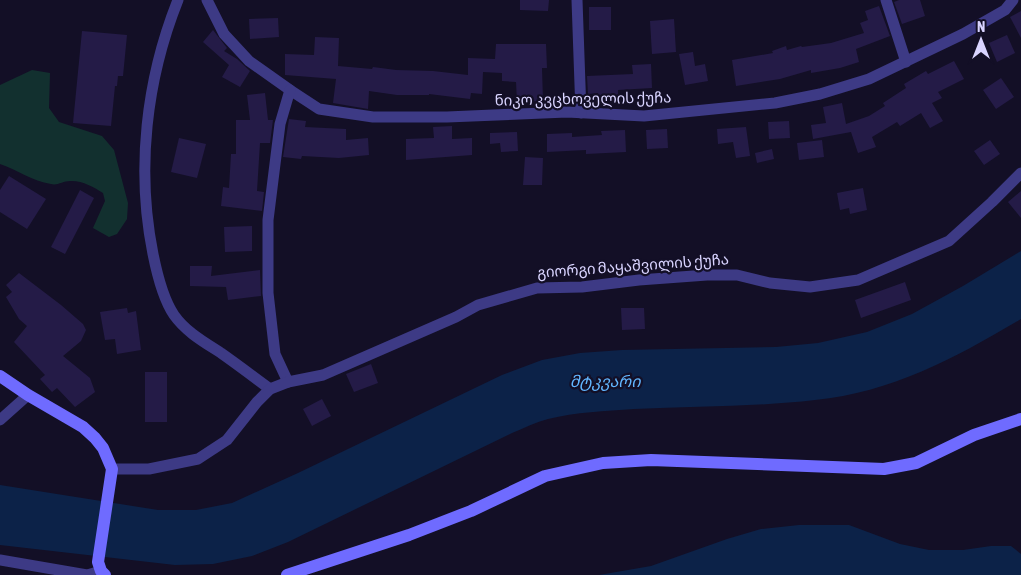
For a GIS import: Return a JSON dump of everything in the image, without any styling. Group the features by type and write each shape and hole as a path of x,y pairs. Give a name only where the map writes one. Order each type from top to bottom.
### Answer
{"street":[{"path":"178,0 165,32 155,71 148,120 145,204 158,279 174,314 191,334 270,389"},
{"name":"ნიკო კვცხოველის ქუჩა","path":"207,0 224,34 249,61 290,90 319,109 373,117 581,113 644,116 775,103 820,94 861,82 906,62 971,29 1005,10 1013,0"},
{"path":"577,0 581,113"},
{"path":"886,0 906,62"},
{"path":"288,382 275,354 268,284 268,220 280,124 290,90"},
{"name":"გიორგი მაყაშვილის ქუჩა","path":"112,469 149,469 198,459 227,440 257,402 270,389 288,382 323,375 456,317 478,305 536,288 707,275 737,275 770,283 810,287 858,280 949,241 1021,173"},
{"path":"0,376 28,395 83,427 96,438 103,448 112,469 108,490 101,569 87,574 0,560"},
{"path":"0,420 28,395"},
{"path":"287,575 409,535 471,511 545,476 602,463 651,460 884,469 916,462 974,435 1021,419"}],"green space":[{"path":"32,70 50,73 49,108 59,122 102,136 114,150 128,203 127,219 117,234 109,237 93,228 105,201 103,193 87,184 74,181 58,184 44,183 0,164 0,85"}],"water":[{"name":"მტკვარი","path":"1021,251 1021,319 947,360 897,381 871,389 844,396 815,400 747,405 612,410 548,419 512,433 288,542 252,556 213,564 175,565 0,545 0,485 158,510 196,510 232,503 502,375 542,360 580,353 622,350 776,347 818,343 867,332 912,314"},
{"path":"799,525 849,525 900,544 929,550 963,550 991,546 1011,546 1021,554 1021,575 599,575 651,566 761,529"}],"building":[{"path":"520,0 549,0 548,11 520,10"},
{"path":"899,0 920,0 925,16 902,24 894,2"},
{"path":"879,6 890,36 856,49 859,62 840,68 811,73 811,70 780,79 736,86 732,60 773,53 772,51 786,46 787,50 801,46 831,43 864,33 860,23 868,20 865,11"},
{"path":"589,7 611,7 611,30 589,30"},
{"path":"1021,11 1021,38 1010,17"},
{"path":"278,18 279,37 250,39 249,19"},
{"path":"674,19 676,52 652,54 650,21"},
{"path":"213,30 227,48 224,51 237,59 250,71 240,87 222,77 229,65 203,42"},
{"path":"82,31 127,35 123,76 118,76 117,86 115,86 111,126 73,123"},
{"path":"1007,35 1015,53 997,62 989,43"},
{"path":"315,37 339,38 338,66 433,71 468,75 468,58 495,59 496,44 546,44 547,68 542,68 543,101 517,102 516,82 502,81 502,73 483,72 482,94 471,93 470,99 429,94 397,95 369,91 368,109 333,103 336,79 285,75 285,54 314,55"},
{"path":"693,52 695,66 705,64 708,81 685,85 679,54"},
{"path":"954,61 964,79 938,92 942,98 932,103 943,121 930,128 921,113 900,126 897,122 872,137 876,147 858,153 851,132 813,139 811,125 826,123 823,107 842,103 846,124 869,116 885,106 883,103 906,88 904,84 926,71 928,74"},
{"path":"651,64 652,88 618,90 618,95 598,96 598,93 588,94 587,76 633,74 632,65"},
{"path":"1001,78 1014,97 996,109 983,90"},
{"path":"265,93 268,120 273,120 270,143 260,143 257,191 264,192 262,211 221,206 223,187 229,188 231,154 236,154 236,120 250,120 247,95"},
{"path":"289,119 306,121 305,127 346,129 346,140 368,138 369,155 339,158 302,156 301,159 283,157"},
{"path":"789,121 790,138 769,139 768,122"},
{"path":"452,126 452,139 472,138 472,155 406,160 406,139 434,138 433,127"},
{"path":"746,127 750,156 736,158 733,142 718,144 717,129"},
{"path":"667,129 668,148 647,149 646,130"},
{"path":"625,130 626,152 586,154 586,150 547,152 547,134 572,133 572,137 602,135 601,131"},
{"path":"517,132 518,151 501,152 500,143 490,144 490,133"},
{"path":"179,138 206,144 197,178 171,172"},
{"path":"822,140 824,157 799,160 797,143"},
{"path":"990,140 1000,154 984,165 974,151"},
{"path":"772,149 774,159 757,163 755,153"},
{"path":"525,157 543,158 542,185 523,185"},
{"path":"9,176 46,199 27,229 0,212 0,190"},
{"path":"863,188 867,210 850,214 849,208 840,210 837,193"},
{"path":"80,190 94,198 65,254 51,247"},
{"path":"1021,191 1021,218 1008,202"},
{"path":"252,226 252,251 225,252 224,227"},
{"path":"190,266 212,266 211,276 260,270 261,296 228,300 226,287 190,286"},
{"path":"19,273 61,305 83,324 86,330 81,341 63,356 90,378 95,392 75,407 57,388 52,392 40,379 45,375 14,342 27,326 19,319 6,297 12,292 6,285"},
{"path":"905,282 911,300 861,318 855,300"},
{"path":"127,308 128,313 136,311 141,350 117,354 115,339 105,340 100,312"},
{"path":"621,308 644,308 645,329 622,330"},
{"path":"371,364 378,383 354,392 346,374"},
{"path":"145,372 167,372 167,422 145,422"},
{"path":"322,399 331,416 312,426 303,409"}]}
